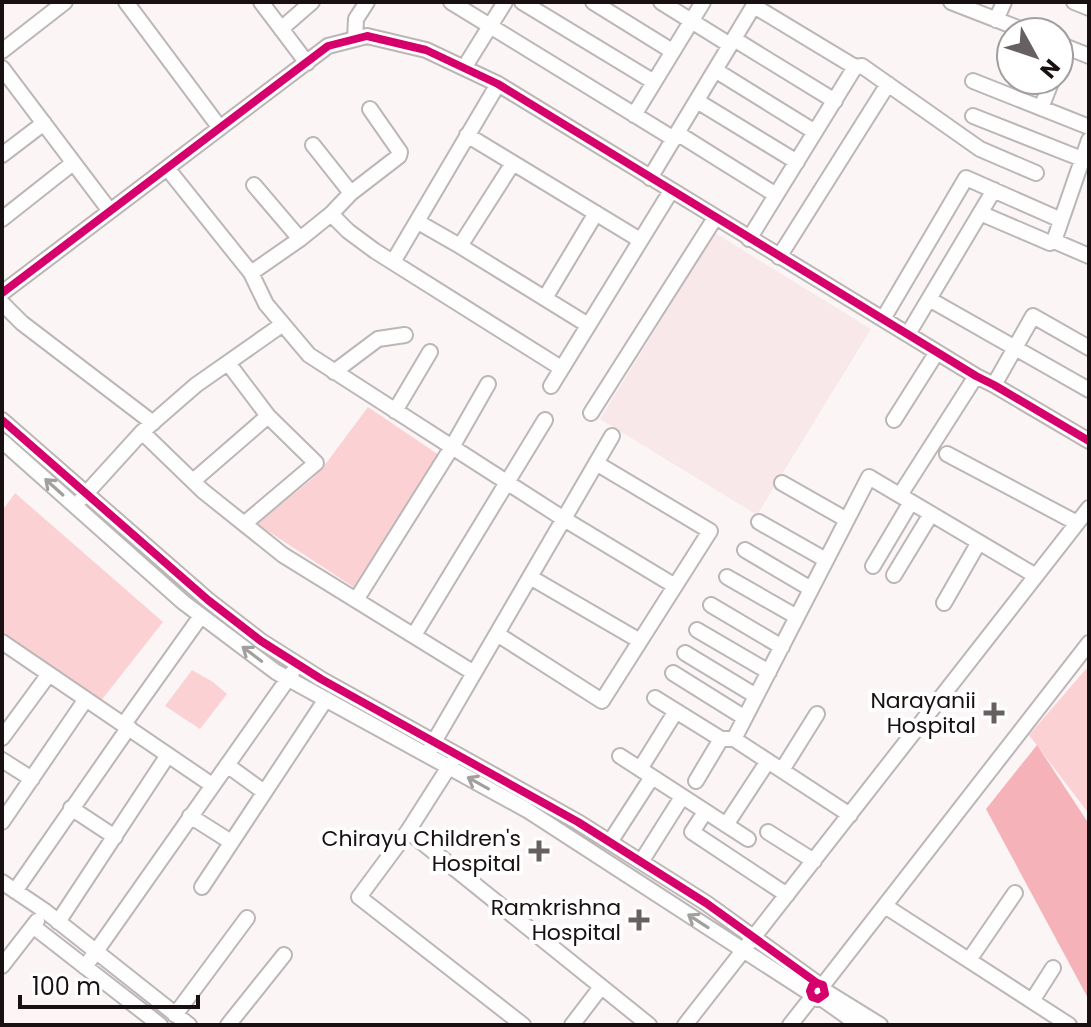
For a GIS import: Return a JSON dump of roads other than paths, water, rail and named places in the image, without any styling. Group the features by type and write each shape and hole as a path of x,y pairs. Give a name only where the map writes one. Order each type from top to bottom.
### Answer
{"street":[{"path":"4,46 65,2"},
{"path":"126,2 220,128"},
{"path":"261,2 307,63"},
{"path":"281,29 312,2"},
{"path":"355,39 356,19 367,2"},
{"path":"451,2 634,115 776,195"},
{"path":"464,68 505,2"},
{"path":"522,2 654,82"},
{"path":"593,2 672,51"},
{"path":"661,2 835,101"},
{"path":"634,115 703,2"},
{"path":"951,2 995,20"},
{"path":"1074,2 1089,8"},
{"path":"650,178 732,42 750,5 855,67 862,66 980,149 1036,173"},
{"path":"2,293 328,46 367,36 426,50 498,84 749,239 1089,441"},
{"path":"749,239 855,67"},
{"path":"2,68 110,211"},
{"path":"715,70 815,132"},
{"path":"973,81 995,85"},
{"path":"393,262 498,84"},
{"path":"779,257 888,84"},
{"path":"1023,96 1041,108 1089,127"},
{"path":"1041,108 1046,96"},
{"path":"697,101 797,162"},
{"path":"251,273 300,239 351,193 396,160 400,152 370,109"},
{"path":"973,116 1082,159"},
{"path":"2,155 44,123"},
{"path":"467,135 640,240"},
{"path":"1054,241 1089,140"},
{"path":"313,145 351,193"},
{"path":"2,219 73,163"},
{"path":"460,246 513,163"},
{"path":"167,168 251,273 266,304 309,355 564,519 675,586"},
{"path":"883,319 966,178 1061,220"},
{"path":"254,185 300,239"},
{"path":"908,334 994,190"},
{"path":"551,386 671,191"},
{"path":"545,298 596,213"},
{"path":"980,213 1089,256"},
{"path":"331,214 348,231 393,262 561,368"},
{"path":"591,413 715,218"},
{"path":"418,222 588,325"},
{"path":"929,299 1089,390"},
{"path":"2,303 147,427 193,481 283,555 474,673"},
{"path":"994,385 1033,316 1089,348"},
{"path":"75,506 147,427 196,385 283,324"},
{"path":"334,372 378,339 405,335"},
{"path":"395,411 430,352"},
{"path":"894,420 937,352"},
{"path":"228,363 268,416 316,463 244,524"},
{"path":"873,566 905,498 976,376"},
{"path":"356,600 488,384"},
{"path":"193,481 268,416"},
{"path":"2,420 208,600 261,641 578,822 706,903 753,937 859,1025"},
{"path":"414,635 545,420"},
{"path":"426,755 612,436"},
{"path":"2,441 201,616 276,672 527,810 743,950 880,1025"},
{"path":"947,454 1077,523"},
{"path":"497,634 602,701 710,531 596,463"},
{"path":"696,781 745,718 869,477 1036,576"},
{"path":"782,483 847,520"},
{"path":"685,1025 1089,508"},
{"path":"894,575 931,514"},
{"path":"759,522 826,560"},
{"path":"944,603 979,542"},
{"path":"745,550 811,589"},
{"path":"530,577 640,641"},
{"path":"727,577 797,617"},
{"path":"711,605 782,647"},
{"path":"189,1025 45,911 8,887 71,808 201,616"},
{"path":"697,630 769,672"},
{"path":"2,642 212,785"},
{"path":"790,1025 1089,643"},
{"path":"685,653 756,696"},
{"path":"85,967 298,664"},
{"path":"673,673 745,718"},
{"path":"2,738 49,674"},
{"path":"655,698 768,761 850,815"},
{"path":"2,822 86,699"},
{"path":"202,887 326,699"},
{"path":"610,842 676,711"},
{"path":"782,770 817,714"},
{"path":"457,754 408,831 359,897 523,1025"},
{"path":"58,922 168,755"},
{"path":"620,756 748,839"},
{"path":"2,760 32,779"},
{"path":"726,825 768,761"},
{"path":"227,765 264,792"},
{"path":"641,862 682,797"},
{"path":"71,808 115,837"},
{"path":"705,812 692,832 787,895"},
{"path":"190,816 231,842"},
{"path":"408,831 649,1025"},
{"path":"768,832 814,861"},
{"path":"969,960 1015,893"},
{"path":"885,906 1069,1025"},
{"path":"2,966 45,911"},
{"path":"175,1015 247,918"},
{"path":"34,927 160,1025"},
{"path":"228,1025 284,955"},
{"path":"1032,1001 1053,968"},
{"path":"572,1025 601,987"}],"place":[{"name":"Narayanii Hospital","path":"994,713"},
{"name":"Chirayu Children's Hospital","path":"539,851"},
{"name":"Ramkrishna Hospital","path":"639,920"}]}
